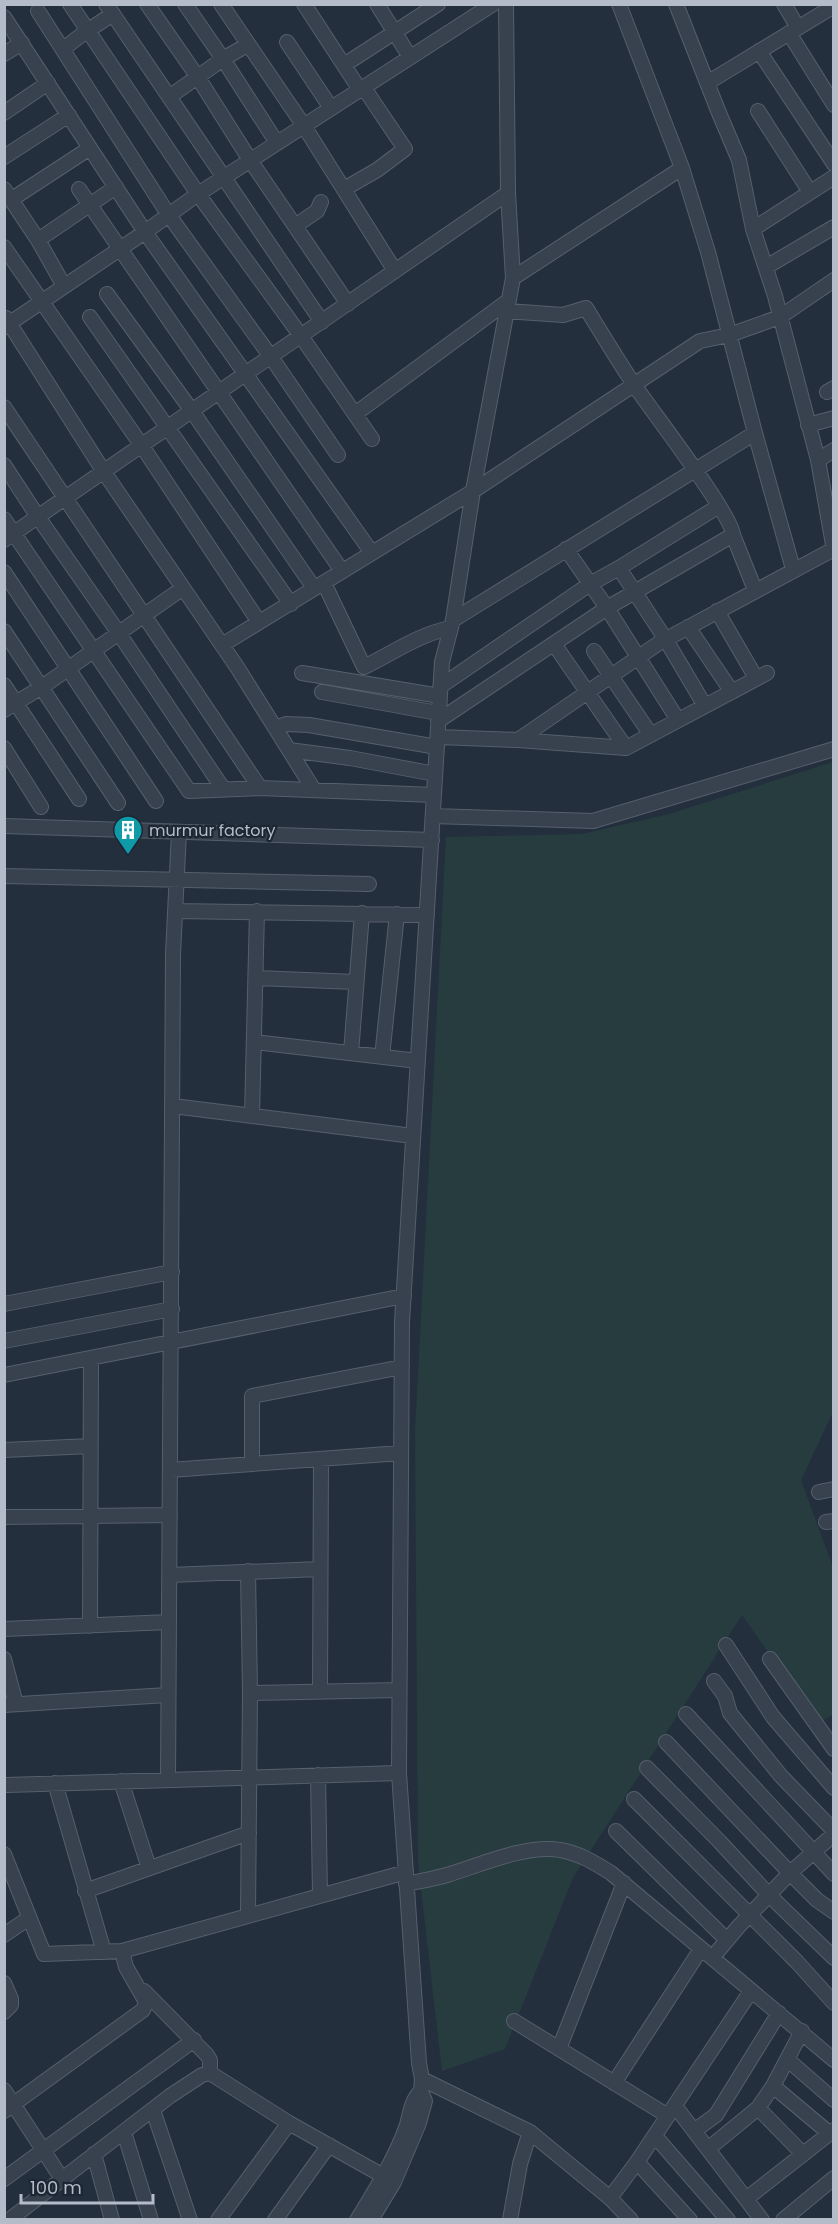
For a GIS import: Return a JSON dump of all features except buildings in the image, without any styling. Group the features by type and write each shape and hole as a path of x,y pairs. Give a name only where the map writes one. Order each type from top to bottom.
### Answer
{"street":[{"path":"70,4 198,194 372,439"},
{"path":"147,4 348,304"},
{"path":"185,4 277,143"},
{"path":"221,4 304,126 395,271"},
{"path":"304,4 360,90"},
{"path":"377,4 410,57"},
{"path":"344,65 438,4"},
{"path":"314,790 222,645 104,472 6,322 42,302 198,194 493,4"},
{"path":"371,2220 389,2180 421,2085 399,1773 404,1296 442,662 452,624 473,491 513,278 508,194 506,4"},
{"path":"619,4 682,168 708,252 793,569"},
{"path":"518,740 666,640 833,549 828,475 818,460 808,425 766,267 753,229 739,160 676,4"},
{"path":"784,4 794,31 834,105"},
{"path":"707,83 834,6"},
{"path":"63,49 110,9 322,322"},
{"path":"39,11 168,214 338,455"},
{"path":"4,17 145,232 372,553"},
{"path":"287,42 331,108"},
{"path":"4,54 22,43"},
{"path":"169,97 197,76 247,45"},
{"path":"759,51 834,164"},
{"path":"4,113 48,83"},
{"path":"344,189 377,170 405,149 364,88 360,90"},
{"path":"758,111 810,192"},
{"path":"4,157 69,115"},
{"path":"821,145 834,137"},
{"path":"64,286 8,194 90,148"},
{"path":"513,278 682,168"},
{"path":"753,229 834,177"},
{"path":"38,240 116,187"},
{"path":"79,189 342,571"},
{"path":"9,537 508,194"},
{"path":"295,226 317,211 321,202"},
{"path":"766,267 834,227"},
{"path":"4,247 142,446 259,622"},
{"path":"222,645 473,491 700,341 729,335 780,317 834,280"},
{"path":"107,294 319,586 364,666 384,658 404,644 452,624 566,549 755,433"},
{"path":"355,414 507,306 563,315 586,308 634,385 733,529 733,535 755,590"},
{"path":"90,317 291,604"},
{"path":"4,407 260,788"},
{"path":"808,425 834,418"},
{"path":"818,460 834,450"},
{"path":"4,465 224,790"},
{"path":"302,673 441,691 590,584 719,506"},
{"path":"4,519 9,537 93,650 189,791 260,788 434,795"},
{"path":"322,692 438,717 607,608 733,535"},
{"path":"566,549 607,608 678,720"},
{"path":"619,568 666,640 705,706"},
{"path":"4,572 156,801"},
{"path":"10,706 42,687 183,588"},
{"path":"275,728 286,724 309,725 437,742 518,740 626,748 761,675 717,611"},
{"path":"688,627 732,692"},
{"path":"4,631 118,803"},
{"path":"554,644 626,748"},
{"path":"594,651 651,735"},
{"path":"4,685 10,706 79,800"},
{"path":"4,748 41,807"},
{"path":"433,816 593,821 834,749"},
{"path":"289,750 350,758 435,774"},
{"path":"4,826 432,840"},
{"path":"168,1780 175,911 178,832"},
{"path":"4,876 369,884"},
{"path":"175,911 427,915"},
{"path":"252,1116 257,911"},
{"path":"351,1053 362,913"},
{"path":"382,1057 397,914"},
{"path":"256,978 357,982"},
{"path":"254,1042 418,1061"},
{"path":"173,1106 413,1136"},
{"path":"4,1304 172,1272"},
{"path":"4,1375 404,1296"},
{"path":"4,1341 172,1309"},
{"path":"90,1626 91,1358"},
{"path":"252,1464 252,1396 402,1367"},
{"path":"4,1450 90,1446"},
{"path":"170,1470 401,1453"},
{"path":"320,1692 321,1459"},
{"path":"819,1492 834,1489"},
{"path":"4,1517 170,1515"},
{"path":"170,1575 320,1569"},
{"path":"248,1572 250,1693 248,1914"},
{"path":"4,1629 169,1622"},
{"path":"726,1646 773,1717 834,1788"},
{"path":"4,1659 10,1705 168,1695"},
{"path":"770,1659 834,1749"},
{"path":"614,2083 707,1953 727,1940 790,1873 834,1833 781,1776 730,1713 725,1696 714,1681"},
{"path":"250,1693 399,1690"},
{"path":"686,1714 834,1874"},
{"path":"666,1742 790,1873 817,1900 834,1912"},
{"path":"646,1768 769,1895 834,1958"},
{"path":"7,1785 399,1773"},
{"path":"318,1775 320,1895"},
{"path":"121,1781 149,1868"},
{"path":"55,1783 104,1952"},
{"path":"634,1799 750,1914 834,2003"},
{"path":"616,1831 727,1940"},
{"path":"85,1891 249,1833"},
{"path":"4,1854 44,1954 122,1951 320,1895 406,1878 443,1876 541,1849 572,1852 611,1872 834,2060"},
{"path":"559,2049 624,1883"},
{"path":"4,1935 29,1918"},
{"path":"9,2108 143,2010 146,2002 126,1967 122,1951"},
{"path":"4,1983 11,1999 11,2005 4,2012"},
{"path":"135,1983 194,2040 210,2061 210,2073"},
{"path":"610,2198 638,2162 751,1991"},
{"path":"694,2131 716,2115 779,2013"},
{"path":"514,2021 614,2083 672,2111 694,2131 762,2220"},
{"path":"708,2149 758,2108 788,2060 802,2031"},
{"path":"4,2179 194,2040"},
{"path":"788,2060 834,2100"},
{"path":"9,2220 153,2110 202,2075 210,2073 289,2123 389,2180"},
{"path":"421,2085 530,2132 610,2198 631,2220"},
{"path":"746,2199 831,2132 773,2086"},
{"path":"4,2090 9,2108 62,2179"},
{"path":"758,2108 803,2154"},
{"path":"153,2110 190,2220"},
{"path":"218,2220 289,2123"},
{"path":"124,2132 151,2220"},
{"path":"510,2220 520,2164 530,2132"},
{"path":"655,2136 728,2220"},
{"path":"275,2220 329,2145"},
{"path":"94,2154 112,2220"},
{"path":"638,2162 690,2220"},
{"path":"783,2220 834,2178"},
{"path":"357,2220 389,2180"}],"green space":[{"path":"833,762 834,1410 801,1480 833,1567 833,1715 818,1723 742,1615 573,1878 505,2049 442,2071 418,1863 415,1432 446,837 582,834 669,814"}],"place":[{"name":"murmur factory","path":"128,856"}]}
